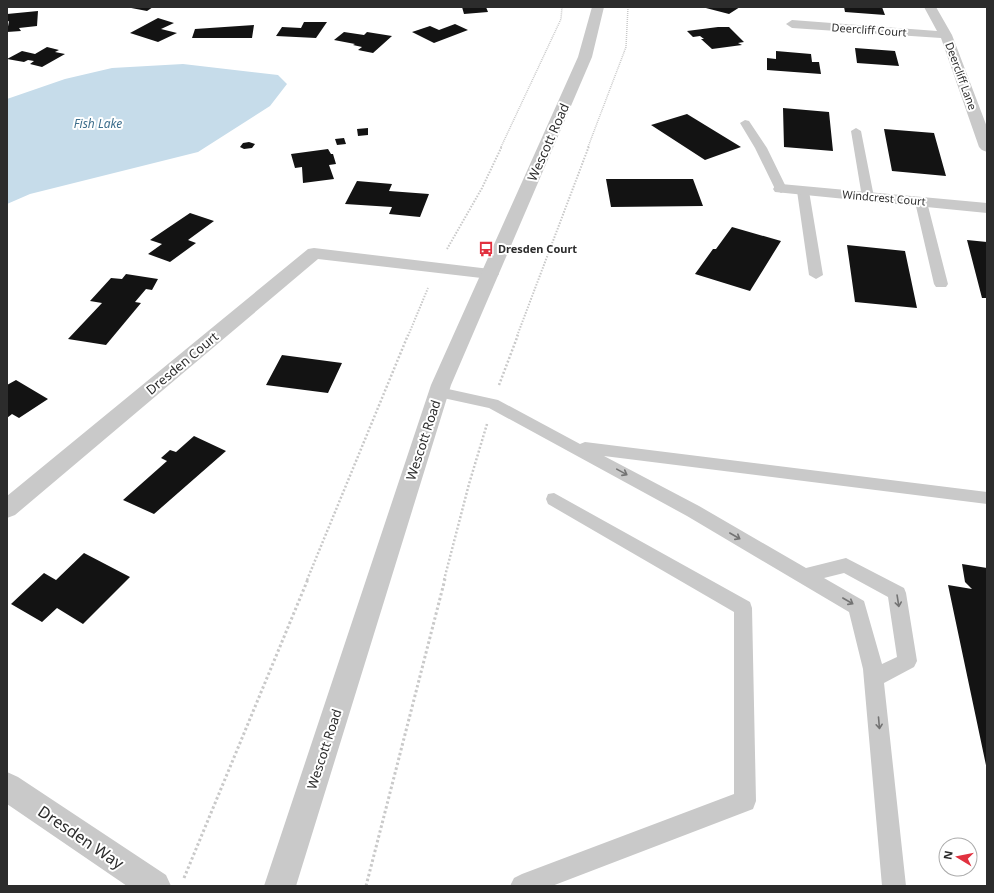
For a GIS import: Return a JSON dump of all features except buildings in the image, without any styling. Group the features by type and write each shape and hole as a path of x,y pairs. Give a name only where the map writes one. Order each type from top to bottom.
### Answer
{"street":[{"name":"Wescott Road","path":"280,886 439,392 585,57 598,7"},
{"name":"Deercliff Lane","path":"930,7 946,36 987,147"},
{"name":"Deercliff Court","path":"792,24 946,36"},
{"name":"Windcrest Court","path":"781,189 987,208"},
{"name":"Dresden Court","path":"7,509 314,253 490,274"},
{"name":"Dresden Way","path":"7,787 155,886"}],"lane":[{"path":"745,123 761,148 781,189"},
{"path":"856,131 868,197"},
{"path":"803,191 816,275"},
{"path":"921,202 941,284"},
{"path":"439,392 493,404 693,511 857,607 874,678 894,886"},
{"path":"575,447 987,498"},
{"path":"522,886 745,801 743,608 554,499"},
{"path":"804,576 846,565 897,593 907,661 874,678"}],"path":[{"path":"184,879 437,267 482,188 561,18 562,7"},
{"path":"366,886 469,484 493,404 545,258 626,47 628,7"}],"water":[{"name":"Fish Lake","path":"183,64 278,75 287,84 270,106 198,152 30,194 7,204 7,99 65,79 112,68"}],"place":[{"name":"Dresden Court","path":"486,249"}]}
